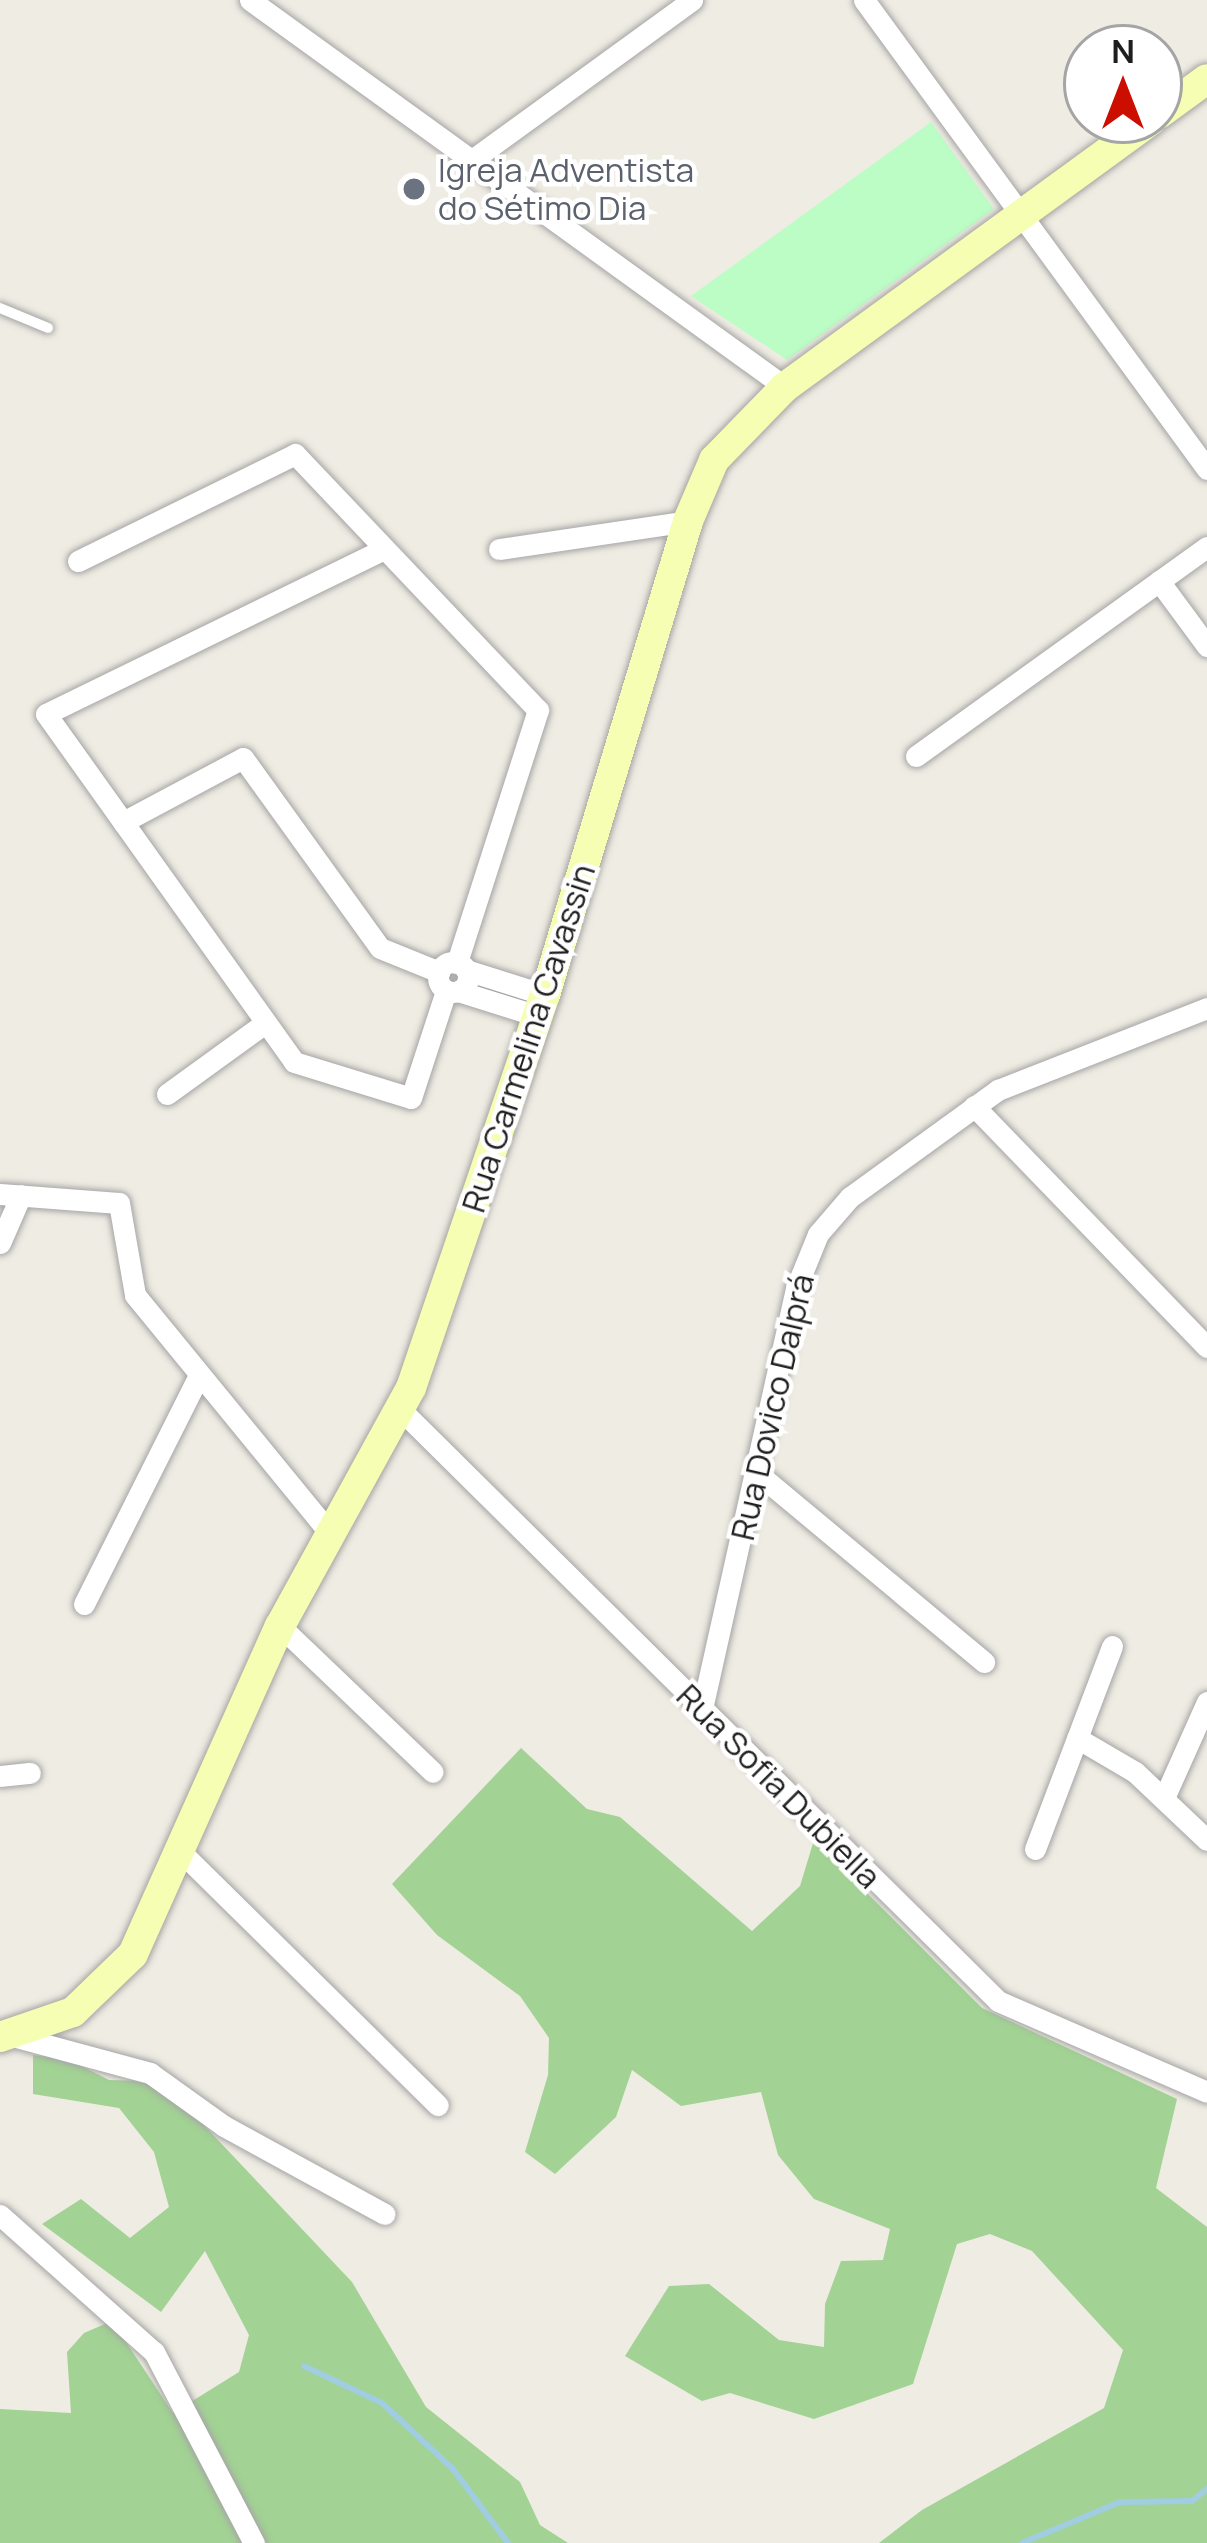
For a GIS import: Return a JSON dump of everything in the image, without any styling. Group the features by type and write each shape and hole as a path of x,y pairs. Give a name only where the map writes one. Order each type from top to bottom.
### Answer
{"main road":[{"name":"Rua Carmelina Cavassin","path":"6,2036 73,2012 117,1975 280,1626 328,1531 400,1409 542,1006 688,521 714,460 785,387 1118,144"}],"street":[{"path":"250,0 785,387"},
{"path":"472,160 692,0"},
{"path":"864,0 1207,469"},
{"path":"78,561 296,454 538,710 411,1098 301,1066 265,1024 46,714 384,549"},
{"path":"499,549 688,521"},
{"path":"916,756 1207,547"},
{"path":"1159,581 1207,646"},
{"path":"123,823 243,758 380,948 453,978 542,1006"},
{"name":"Rua Dovico Dalprá","path":"702,1709 796,1288 818,1234 850,1198 974,1106 1022,1077 1207,1008"},
{"path":"167,1094 265,1024"},
{"path":"974,1106 1207,1347"},
{"path":"0,1244 10,1194 119,1203 135,1295 328,1531"},
{"path":"84,1604 199,1375"},
{"name":"Rua Sofia Dubiella","path":"400,1409 998,2001 1207,2092"},
{"path":"757,1472 984,1663"},
{"path":"280,1626 433,1772"},
{"path":"1035,1850 1112,1646"},
{"path":"1164,1798 1207,1702"},
{"path":"1077,1738 1164,1798 1207,1840"},
{"path":"0,1776 30,1773"},
{"path":"179,1850 438,2105"},
{"path":"6,2036 150,2073 224,2126 385,2214"},
{"path":"0,2215 154,2352 254,2543"}],"lane":[{"path":"0,308 48,328"}],"green space":[{"path":"931,122 994,209 787,360 691,296"},
{"path":"521,1748 587,1809 620,1817 752,1931 800,1886 814,1840 982,2008 1177,2099 1156,2188 1207,2227 1207,2543 879,2543 922,2510 1104,2408 1123,2350 1032,2251 990,2234 957,2244 913,2384 814,2419 730,2393 702,2401 625,2356 669,2286 709,2284 779,2340 824,2347 825,2304 841,2261 883,2260 890,2229 814,2199 778,2155 761,2092 681,2106 632,2070 616,2117 555,2174 525,2152 548,2075 549,2038 520,1996 437,1935 392,1884"},
{"path":"33,2055 68,2059 109,2080 146,2081 184,2104 352,2282 426,2407 520,2482 540,2525 568,2543 0,2543 0,2409 71,2413 67,2352 84,2333 112,2321 173,2413 239,2372 249,2335 205,2251 161,2312 42,2224 81,2199 130,2238 169,2207 154,2152 119,2108 33,2094"}],"waterway":[{"path":"304,2366 382,2403 453,2469 508,2543"},
{"path":"1022,2543 1120,2502 1192,2501 1207,2489"}],"place":[{"name":"Igreja Adventista do Sétimo Dia","path":"414,189"}]}
